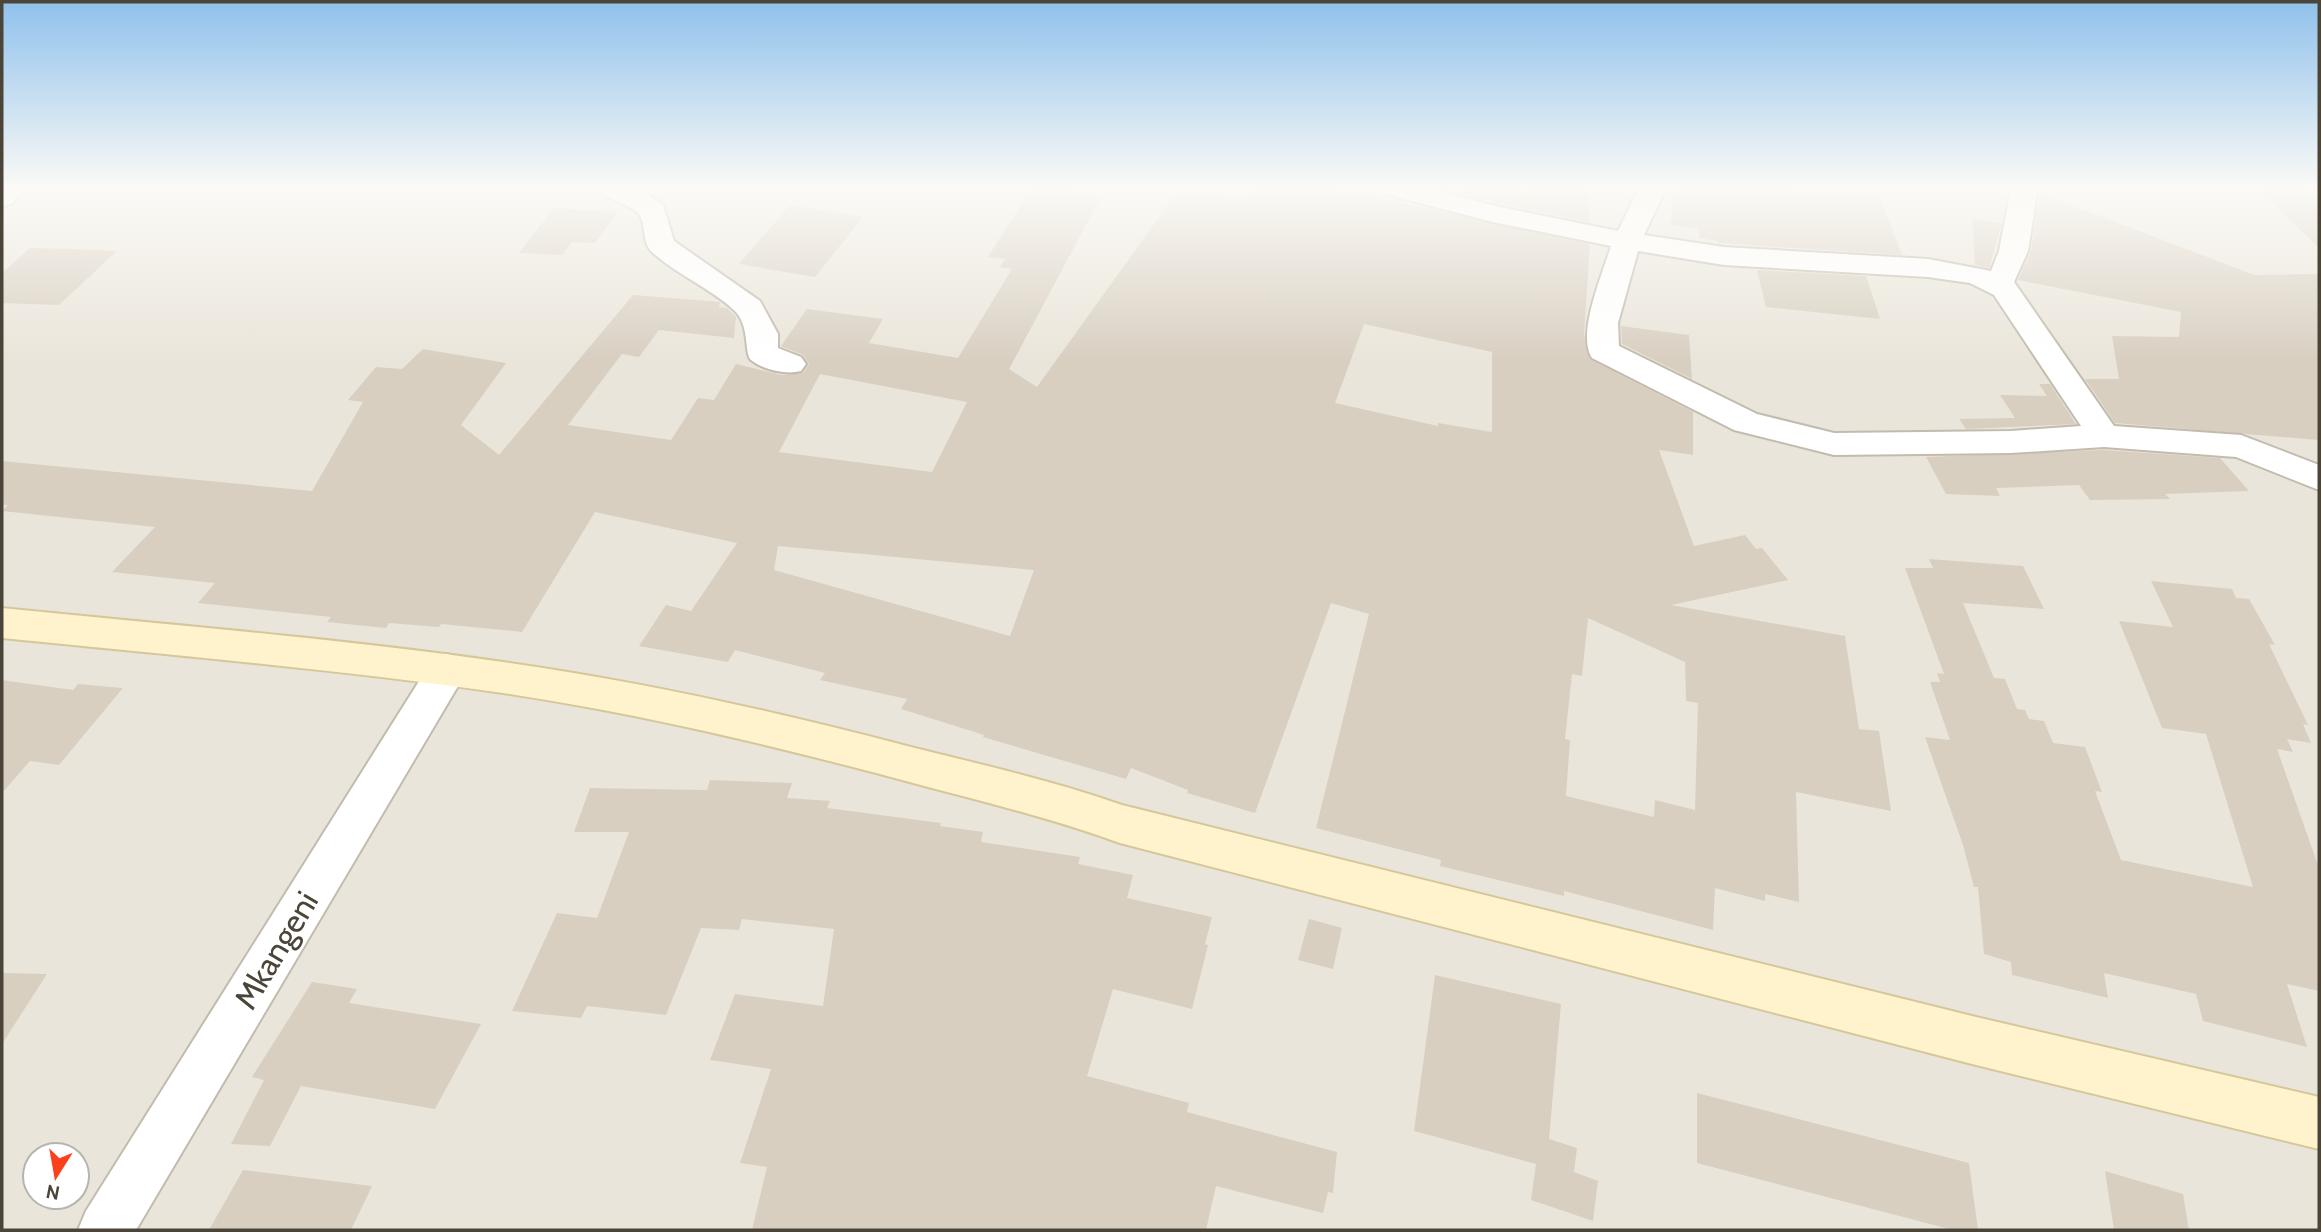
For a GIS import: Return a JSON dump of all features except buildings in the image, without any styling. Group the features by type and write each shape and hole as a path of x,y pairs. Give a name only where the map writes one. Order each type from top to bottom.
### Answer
{"main road":[{"path":"2,624 447,670 669,706 888,757 1133,828 1976,1041 2319,1123"}],"street":[{"path":"662,245 749,307 763,334 762,354 790,364"},
{"path":"1626,245 1603,323 1603,351 1746,422 1834,444 2011,443 2104,436 2241,446 2319,478"},
{"path":"1656,245 1724,256 1928,268 1977,275 2005,289 2104,436"},
{"path":"1997,285 2011,262 2014,245"},
{"name":"Mkangeni","path":"104,1230 447,670"}],"shaded area":[{"path":"2,245 2319,245 2319,1230 2,1230"}]}
